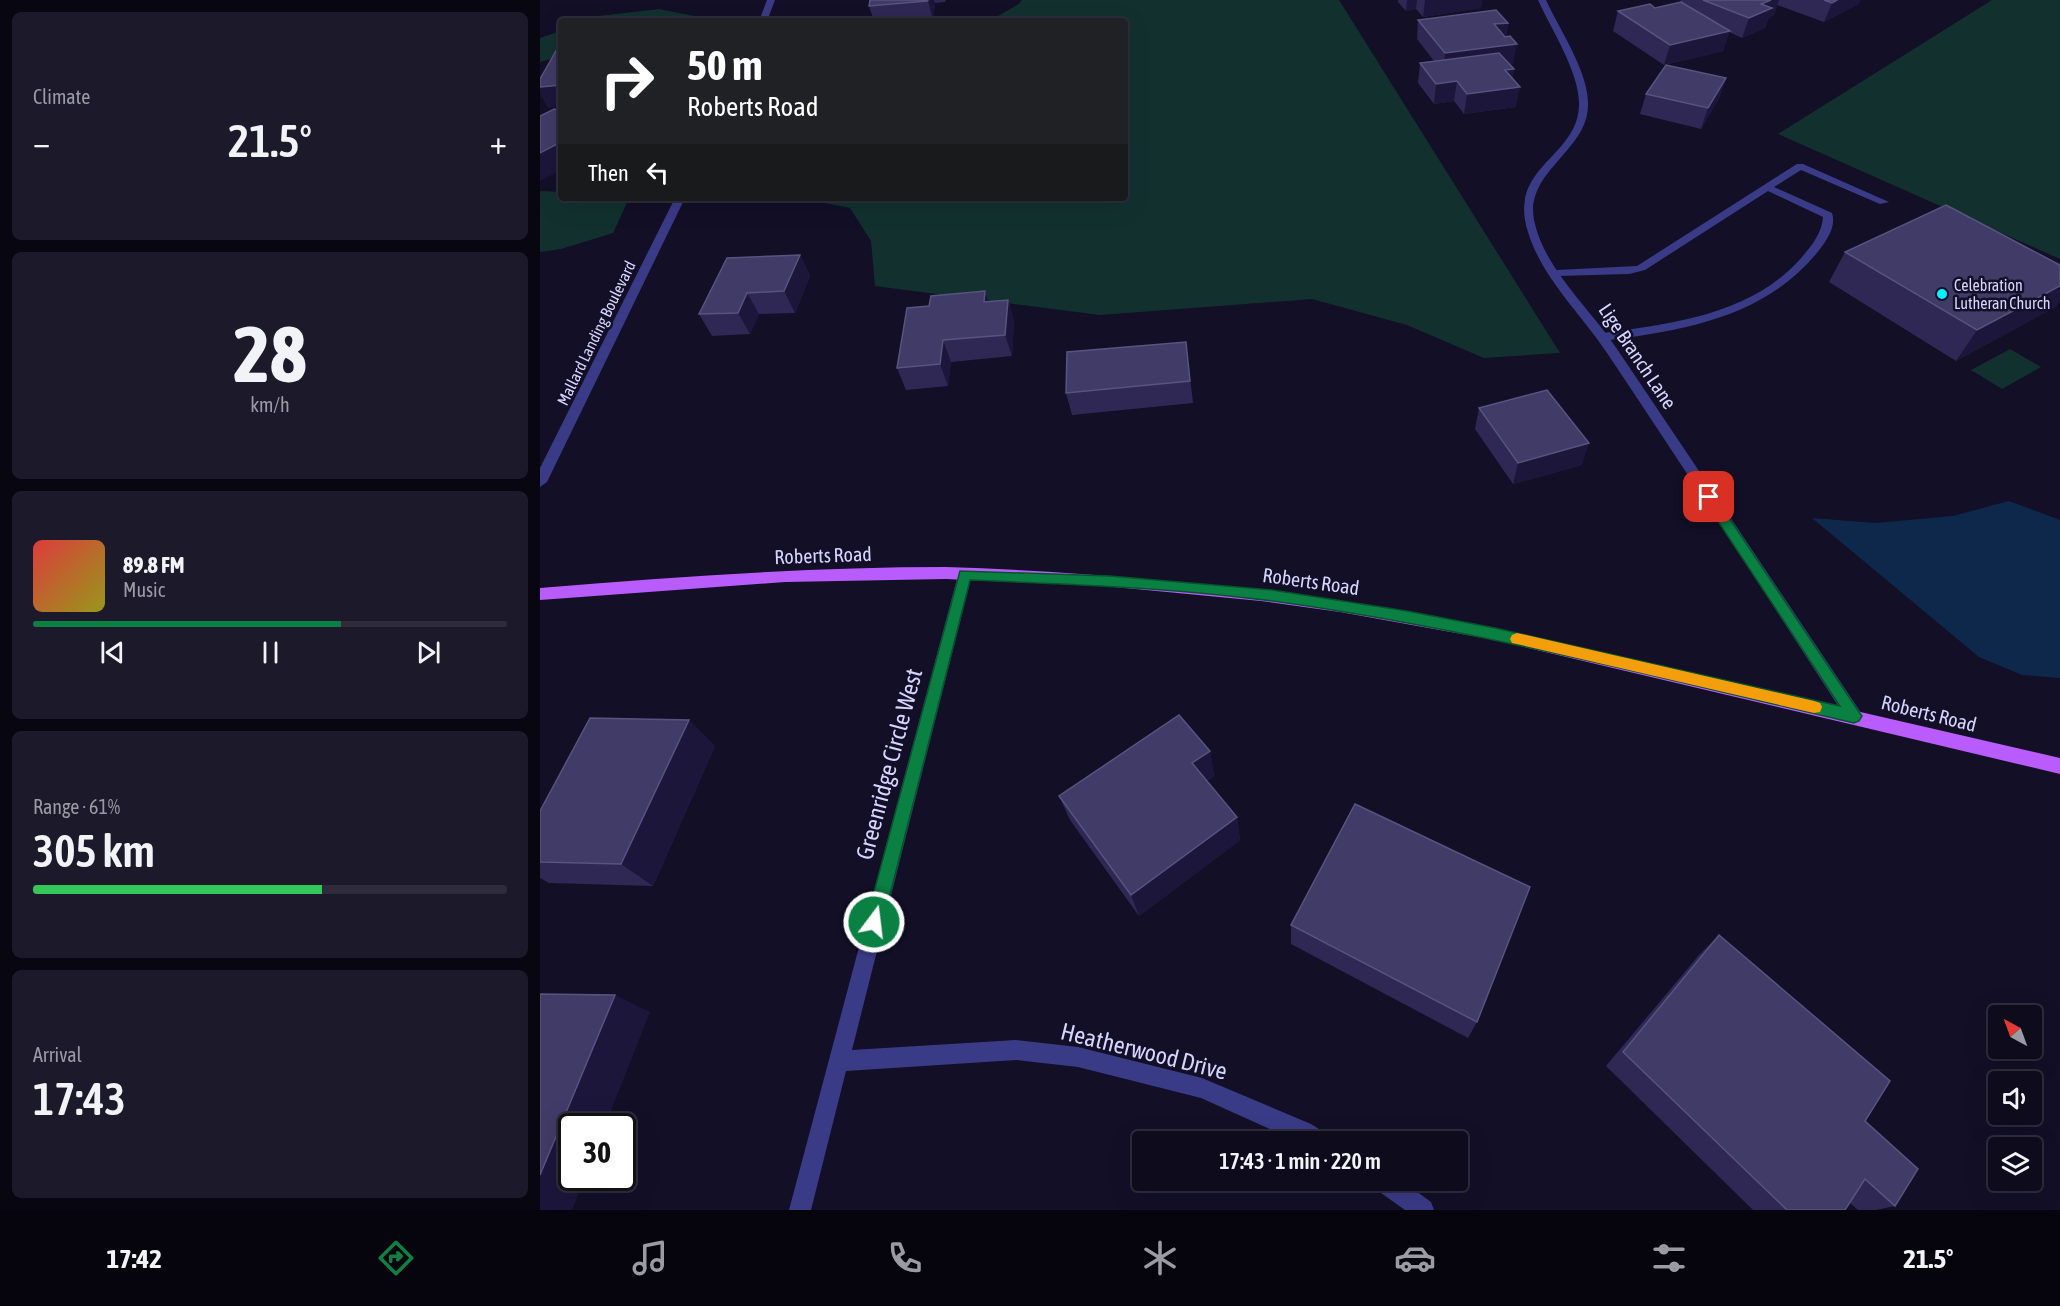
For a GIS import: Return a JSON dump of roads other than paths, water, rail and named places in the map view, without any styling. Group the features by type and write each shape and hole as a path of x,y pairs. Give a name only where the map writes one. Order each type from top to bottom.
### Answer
{"main road":[{"name":"Roberts Road","path":"540,594 712,580 868,573 965,574 1110,581 1272,596 1495,633 2060,766"}],"street":[{"path":"764,18 771,0"},
{"name":"Lige Branch Lane","path":"1542,0 1578,76 1583,92 1584,108 1579,126 1568,143 1542,173 1529,199 1529,218 1535,235 1557,273 1603,337 1854,716"},
{"path":"1557,273 1629,271 1641,268 1800,166 1884,202"},
{"path":"1603,337 1658,330 1716,315 1779,285 1808,257 1820,240 1829,224 1828,215 1767,187"},
{"name":"Mallard Landing Boulevard","path":"540,482 679,201"},
{"name":"Greenridge Circle West","path":"800,1210 965,574"},
{"name":"Heatherwood Drive","path":"838,1061 1016,1050 1078,1057 1202,1088 1302,1131"},
{"path":"1397,1191 1423,1210"}],"water":[{"path":"2009,501 2060,520 2060,678 2022,675 1979,657 1812,518 1875,523 1953,516"}],"place":[{"name":"Celebration Lutheran Church","path":"1942,294"}]}
